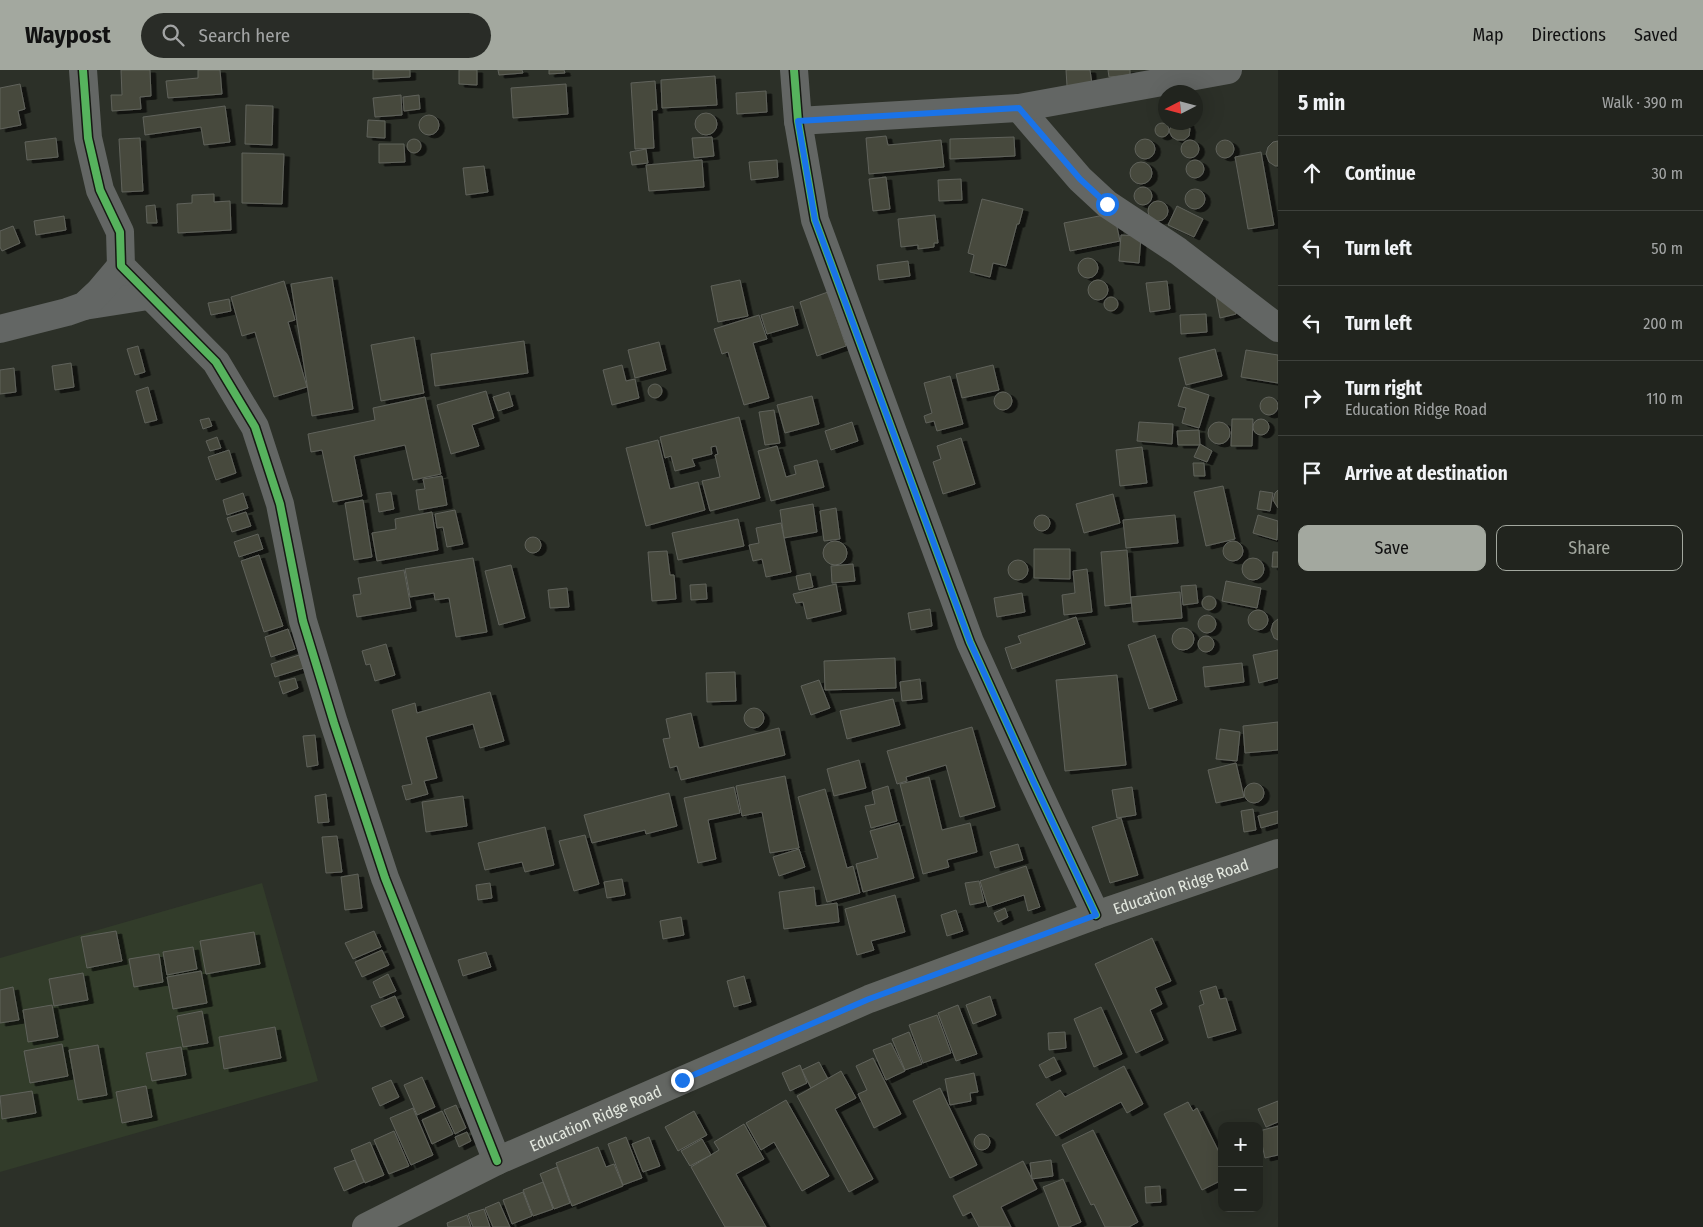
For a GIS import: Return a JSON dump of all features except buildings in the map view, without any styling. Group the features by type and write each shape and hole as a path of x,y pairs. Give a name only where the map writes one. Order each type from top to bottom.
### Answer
{"main road":[{"name":"Education Ridge Road","path":"366,1227 497,1161 869,999 1096,915 1278,853"}],"street":[{"path":"83,70 88,138 100,190 120,232 120,266 99,292 84,306"},
{"path":"794,70 798,121 815,220 970,642 1096,915"},
{"path":"798,121 1019,108 1228,70"},
{"path":"1019,108 1080,179 1107,204 1178,251 1278,328"},
{"path":"120,266 216,362 255,427 280,504 303,621 343,751 385,878 497,1161"},
{"path":"0,329 84,306 148,296"}],"shaded area":[{"path":"262,883 318,1081 0,1172 0,958"}],"cycle path":[{"path":"83,70 88,138 100,190 120,232 121,266 216,362 255,427 280,504 303,621 385,878 497,1161"},
{"path":"794,70 798,121 815,220 970,642 1096,915"}],"route":[{"path":"682,1080 869,999 1096,915 970,642 815,220 798,121 1019,108 1080,179 1107,204"}]}
